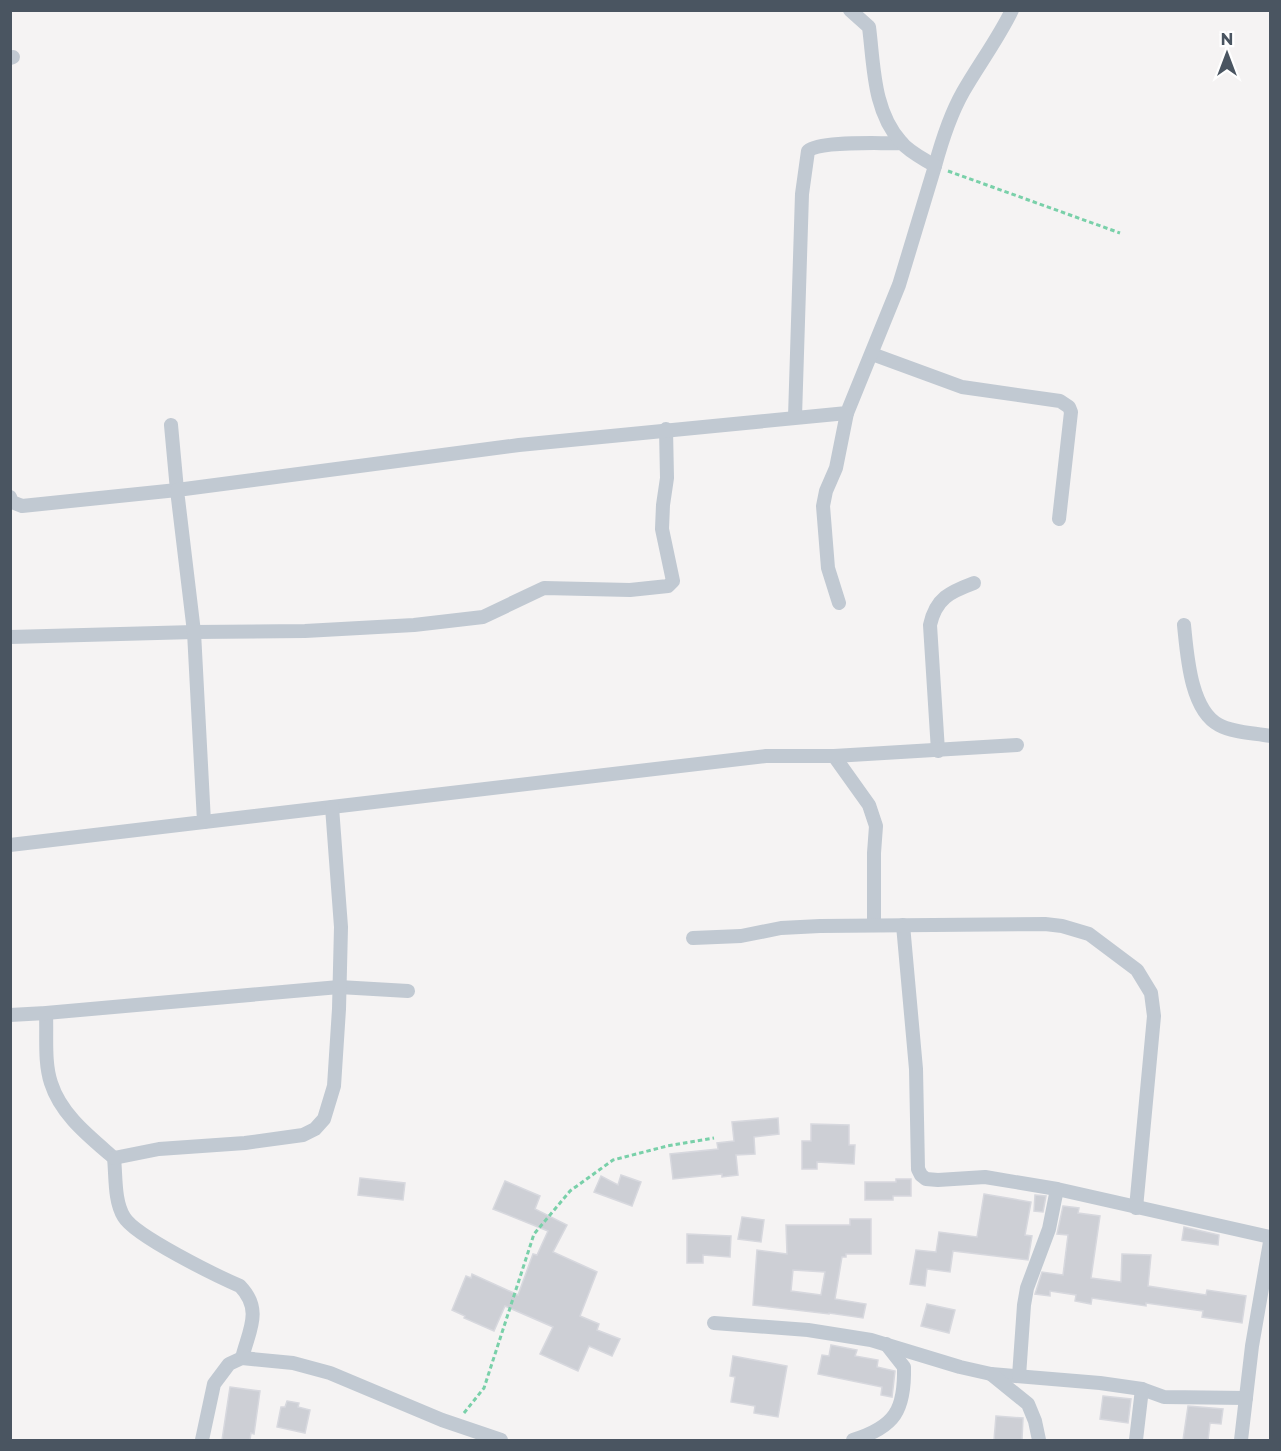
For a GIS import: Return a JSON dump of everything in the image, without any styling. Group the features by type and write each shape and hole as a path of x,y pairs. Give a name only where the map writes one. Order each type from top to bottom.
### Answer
{"street":[{"path":"850,10 869,27"},
{"path":"866,10 879,101 886,123 902,143 935,166"},
{"path":"839,603 828,568 823,506 826,491 836,468 847,413 899,285 944,133 954,110 1012,10"},
{"path":"795,417 802,194 808,151 814,147 830,145 902,143"},
{"path":"872,354 962,387 1060,401 1069,407 1071,412 1059,519"},
{"path":"10,498 12,502 22,506 177,490 519,445 847,413"},
{"path":"171,425 194,632 204,822"},
{"path":"10,637 305,631 414,625 483,617 544,588 630,590 668,586 674,581 662,529 667,478 666,429"},
{"path":"938,751 930,625 933,611 940,602 953,591 974,583"},
{"path":"1185,625 1187,654 1193,683 1202,706 1210,717 1220,725 1270,736"},
{"path":"10,845 766,756 834,756 1017,745"},
{"path":"834,756 869,805 876,826 874,925"},
{"path":"114,1158 159,1149 245,1143 303,1135 315,1129 324,1119 334,1086 341,927 332,807"},
{"path":"693,938 741,936 781,928 874,925 1045,924 1062,926 1089,934 1137,970 1151,993 1154,1016 1136,1208"},
{"path":"903,925 916,1069 918,1169 921,1175 926,1179 938,1180 985,1177 1057,1189 1270,1240 1266,1297 1252,1346 1241,1440"},
{"path":"10,1015 339,987 408,991"},
{"path":"46,1013 50,1082 56,1096 78,1125 114,1158 119,1206 124,1218 140,1233 240,1286 249,1296 254,1311 243,1358"},
{"path":"1019,1376 1024,1305 1049,1229 1057,1189"},
{"path":"714,1323 808,1330 871,1340 960,1368 991,1374 1100,1383 1142,1389 1164,1397 1245,1398"},
{"path":"853,1440 871,1435 885,1425 895,1415 903,1401 904,1367 886,1344"},
{"path":"202,1440 214,1384 229,1364 243,1358 293,1363 330,1373 442,1420 501,1440"},
{"path":"991,1374 1028,1404 1039,1440"},
{"path":"1136,1440 1142,1389"}],"path":[{"path":"935,166 1120,233"},
{"path":"442,1420 465,1413 484,1388 534,1234 570,1191 613,1161 667,1146 714,1138"}],"building":[{"path":"778,1118 779,1134 754,1137 755,1154 736,1155 738,1175 722,1177 722,1174 673,1179 670,1154 718,1149 717,1143 734,1141 732,1122"},
{"path":"811,1124 849,1125 849,1145 855,1145 854,1164 817,1162 817,1169 802,1169 802,1141 811,1141"},
{"path":"621,1175 641,1182 632,1206 594,1192 601,1176 618,1185"},
{"path":"360,1178 405,1183 403,1200 358,1195"},
{"path":"896,1179 911,1179 911,1196 893,1196 893,1200 865,1200 865,1182 896,1182"},
{"path":"505,1181 540,1196 535,1209 567,1225 553,1252 597,1272 580,1316 599,1324 597,1330 620,1339 612,1356 589,1346 578,1371 540,1354 553,1327 505,1306 494,1331 452,1310 466,1276 471,1278 472,1274 518,1295 533,1254 537,1255 548,1231 493,1209"},
{"path":"984,1194 1031,1202 1025,1235 1032,1236 1028,1260 953,1251 950,1272 927,1269 925,1286 910,1284 916,1250 936,1252 939,1232 977,1237"},
{"path":"1035,1195 1046,1196 1043,1212 1034,1211"},
{"path":"1063,1206 1079,1208 1078,1213 1100,1216 1091,1278 1121,1282 1122,1254 1151,1255 1148,1286 1206,1295 1207,1290 1246,1296 1242,1323 1202,1317 1203,1311 1146,1303 1146,1306 1092,1298 1091,1304 1075,1301 1076,1295 1050,1291 1050,1296 1035,1294 1042,1272 1063,1275 1068,1235 1057,1234"},
{"path":"742,1217 764,1220 761,1242 738,1239"},
{"path":"850,1219 871,1219 871,1254 846,1254 846,1257 842,1257 835,1299 866,1304 863,1318 753,1305 757,1250 787,1254 786,1225 850,1225","holes":["793,1270 825,1272 821,1295 791,1291"]},
{"path":"1184,1227 1219,1235 1218,1245 1182,1240"},
{"path":"687,1234 731,1236 730,1257 703,1255 703,1263 687,1263"},
{"path":"927,1304 955,1310 949,1333 921,1326"},
{"path":"831,1345 857,1350 855,1356 878,1360 877,1367 895,1371 892,1397 881,1395 882,1387 818,1374 822,1355 829,1356"},
{"path":"733,1356 787,1366 778,1417 754,1413 755,1406 731,1402 735,1377 730,1376"},
{"path":"230,1387 260,1391 254,1434 251,1433 250,1440 222,1440"},
{"path":"1103,1396 1131,1399 1128,1423 1100,1419"},
{"path":"287,1401 299,1403 298,1407 310,1410 305,1433 277,1427 281,1407 285,1407"},
{"path":"1188,1406 1223,1409 1221,1424 1210,1423 1208,1440 1183,1440"},
{"path":"996,1416 1023,1418 1022,1440 994,1440"}]}
